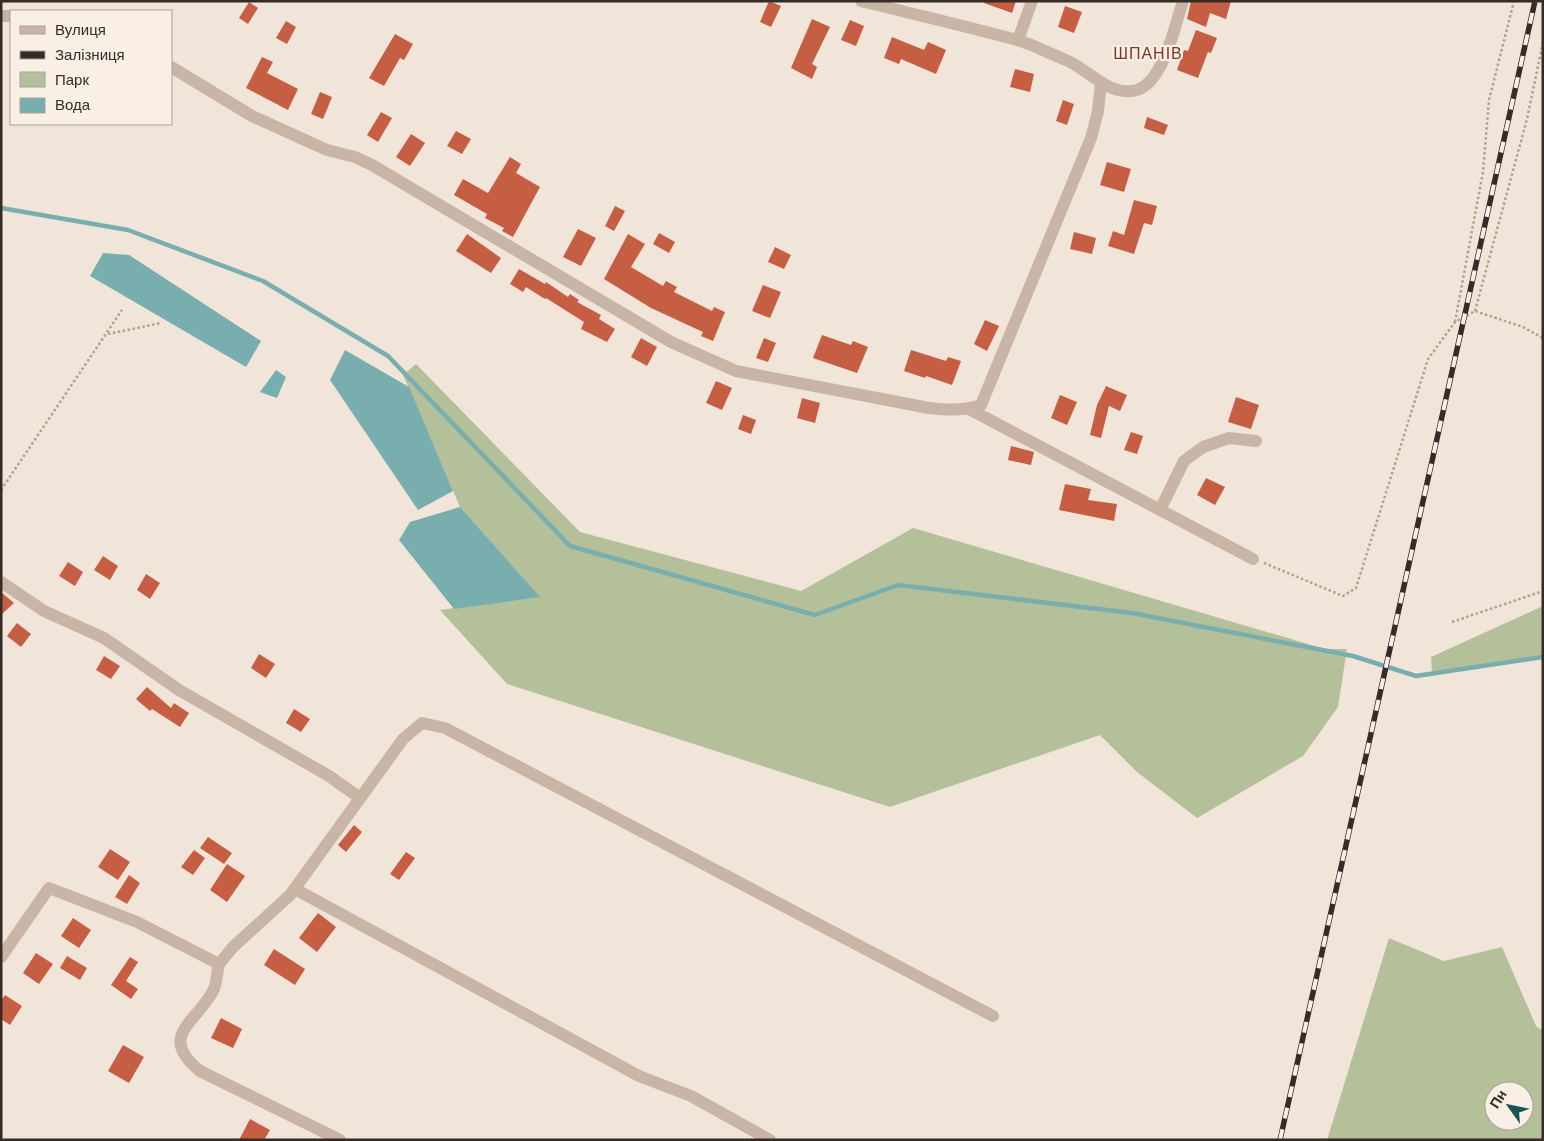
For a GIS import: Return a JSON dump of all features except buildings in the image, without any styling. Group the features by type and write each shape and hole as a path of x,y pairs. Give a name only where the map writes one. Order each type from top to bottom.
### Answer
{"street":[{"path":"861,1 1018,40 1069,61 1110,88 1135,91 1151,81 1162,63 1183,1"},
{"path":"1018,40 1032,1"},
{"path":"172,68 252,116 327,150 355,157 372,165 671,342 736,371 810,386 885,398 929,408 969,409 982,405 1091,138 1098,111 1101,83"},
{"path":"969,409 1253,559"},
{"path":"1160,510 1184,461 1204,447 1229,438 1256,441"},
{"path":"1,582 44,611 111,643 179,690 329,776 360,798"},
{"path":"340,1140 200,1071 183,1056 180,1044 182,1032 214,990 219,964 233,947 294,889 412,730 422,723 445,728 994,1016"},
{"path":"1,957 49,888 137,922 219,964"},
{"path":"294,889 639,1076 690,1096 770,1140"}],"path":[{"path":"1455,322 1482,172 1489,100 1514,1"},
{"path":"1253,559 1343,596 1356,588 1428,359 1455,322 1475,311 1527,119 1543,42"},
{"path":"1,490 122,310"},
{"path":"1475,311 1523,327 1543,338"},
{"path":"106,334 161,323"},
{"path":"1452,622 1543,591"}],"green space":[{"path":"416,364 580,532 801,591 913,528 1325,649 1347,649 1338,707 1303,756 1197,818 1137,772 1100,735 890,807 507,684 440,610 539,597 460,507 403,375"},
{"path":"1543,606 1543,656 1432,673 1431,657"},
{"path":"1389,938 1444,961 1502,947 1536,1026 1543,1031 1543,1140 1327,1140"}],"water":[{"path":"103,253 129,255 261,341 246,367 90,276"},
{"path":"345,350 409,387 453,491 418,510 330,380"},
{"path":"276,370 286,377 277,398 260,392"},
{"path":"460,507 540,597 454,609 399,540 410,522"}],"waterway":[{"path":"1,208 128,230 263,281 388,356 570,546 815,615 898,585 1132,613 1353,656 1416,676 1543,657"}],"railway":[{"path":"1280,1140 1535,1"}],"district":[{"name":"ШПАНІВ","path":"1148,53"}]}
